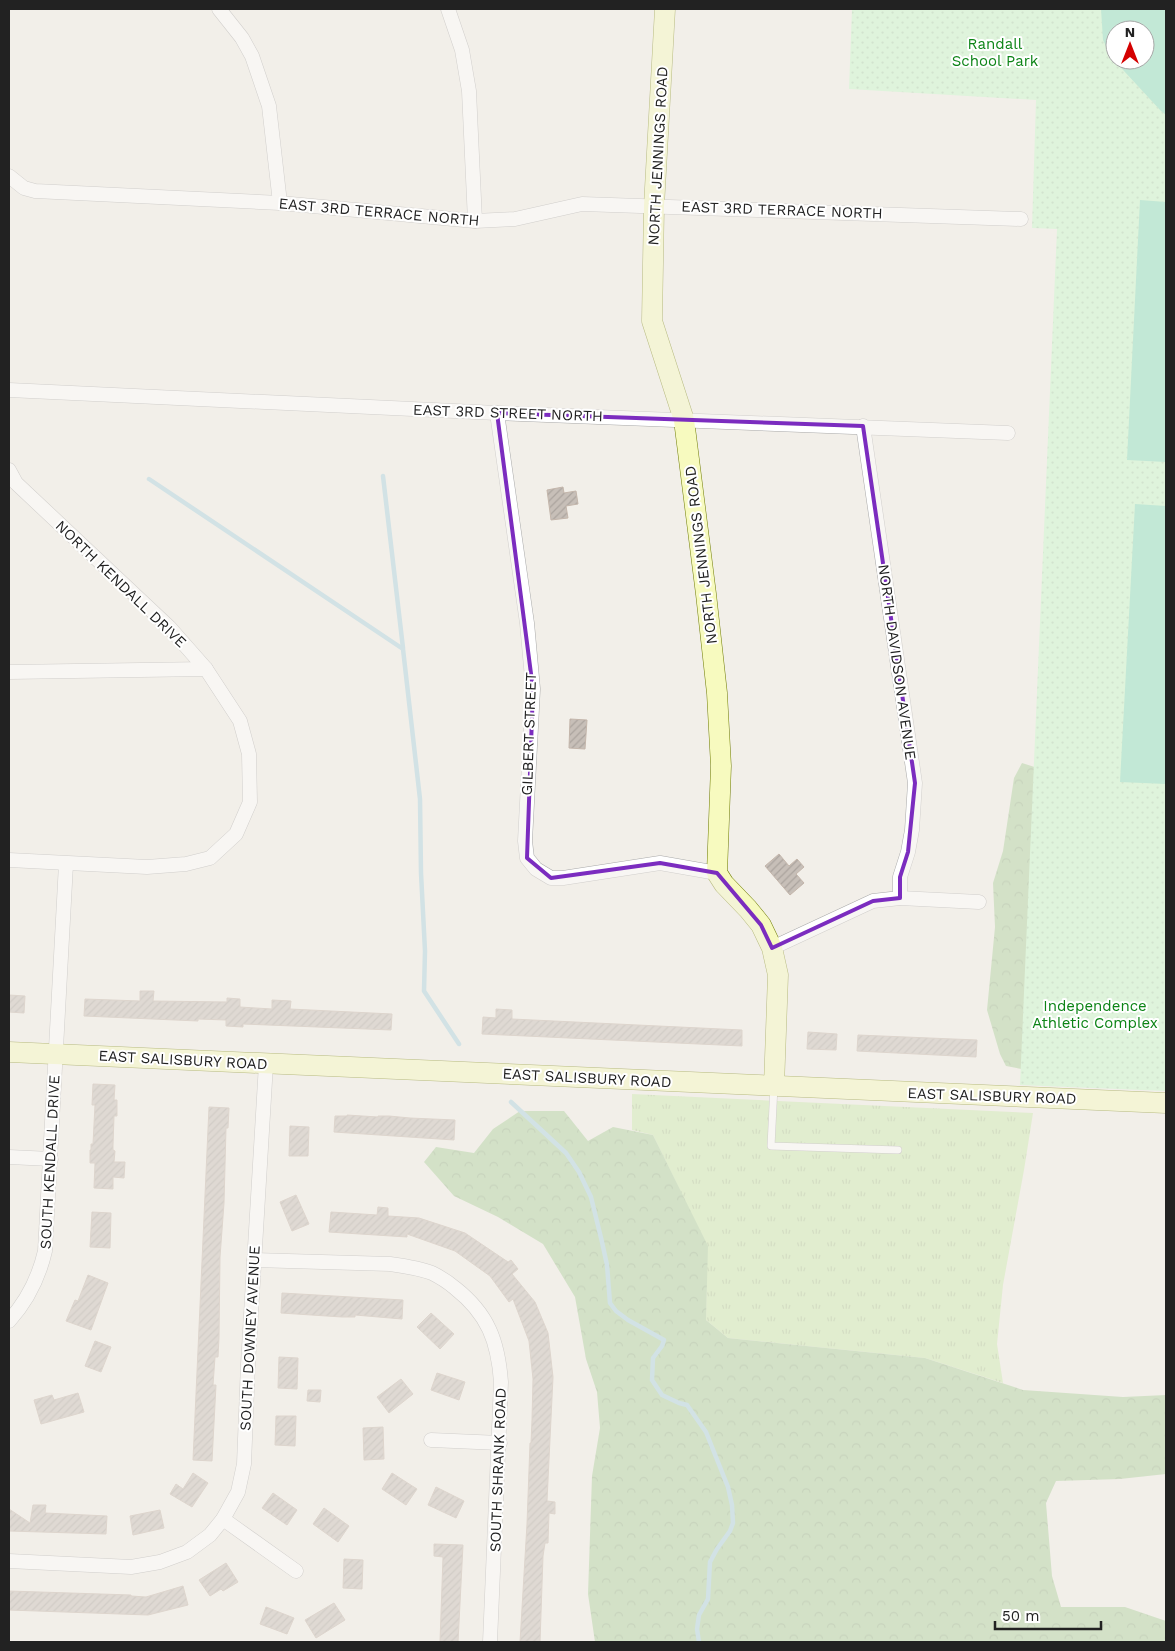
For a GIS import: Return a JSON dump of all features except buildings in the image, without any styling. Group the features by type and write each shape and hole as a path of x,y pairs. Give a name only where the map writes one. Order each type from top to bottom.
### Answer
{"street":[{"path":"219,9 242,38 252,56 268,106 280,203"},
{"path":"448,9 462,50 469,91 474,221"},
{"name":"NORTH JENNINGS ROAD","path":"665,9 654,206 652,321 684,420 717,693 721,766 716,873"},
{"name":"EAST 3RD TERRACE NORTH","path":"9,177 24,188 35,191 280,203 474,221 515,219 582,204 1021,219"},
{"name":"EAST 3RD STREET NORTH","path":"9,390 497,413 1008,433"},
{"name":"GILBERT STREET","path":"497,413 527,623 533,689 526,841 527,858 536,869 551,878 563,878 660,863 716,873"},
{"name":"NORTH DAVIDSON AVENUE","path":"862,426 915,784 912,830 908,852 900,877 900,898"},
{"name":"NORTH KENDALL DRIVE","path":"9,470 16,483 169,627 206,669 240,721 249,754 250,802 236,834 210,858 186,864 147,867 9,860"},
{"path":"9,672 206,669"},
{"path":"56,1054 66,864"},
{"path":"716,873 761,925 772,948 778,975 774,1086"},
{"path":"772,948 873,901 900,898 979,902"},
{"name":"EAST SALISBURY ROAD","path":"9,1052 1166,1103"},
{"name":"SOUTH KENDALL DRIVE","path":"9,1321 28,1294 41,1269 46,1251 56,1054"},
{"name":"SOUTH DOWNEY AVENUE","path":"9,1561 131,1567 160,1562 186,1552 210,1535 223,1518 238,1492 244,1464 266,1064"},
{"path":"9,1157 51,1159"},
{"name":"SOUTH SHRANK ROAD","path":"254,1260 390,1264 433,1273 448,1282 474,1304 492,1332 500,1363 501,1382 500,1443 490,1642"},
{"path":"431,1440 500,1443"},
{"path":"223,1518 296,1571"}],"lane":[{"path":"774,1086 771,1146 898,1150"}],"highlighted area":[{"path":"497,413 863,426 915,783 908,852 900,877 900,898 873,901 772,948 761,925 717,873 660,863 551,878 527,858 533,689"}],"green space":[{"name":"Independence Athletic Complex","path":"852,9 1166,9 1166,1091 1020,1085 1057,229 1032,228 1036,100 849,89"},
{"path":"1101,9 1166,9 1166,115 1123,70 1155,70 1155,20 1105,20 1105,44 1103,40"},
{"path":"1140,200 1166,202 1166,462 1127,460"},
{"path":"1135,504 1166,506 1166,784 1120,782"},
{"path":"1022,763 1044,770 1032,1071 1006,1066 1000,1054 987,1010 995,927 993,883 1003,851 1014,778"},
{"path":"632,1094 1033,1113 1003,1285 997,1344 1003,1383 925,1358 728,1338 706,1320 707,1246 653,1135 632,1130"},
{"path":"520,1111 564,1111 588,1141 613,1127 653,1135 708,1246 706,1320 728,1338 925,1358 1023,1390 1123,1397 1166,1395 1166,1474 1120,1479 1056,1481 1046,1503 1052,1576 1061,1607 1125,1607 1166,1621 1166,1642 595,1642 588,1594 592,1476 600,1428 597,1392 586,1359 575,1297 543,1244 498,1217 454,1196 424,1162 436,1147 474,1153 493,1129"}],"waterway":[{"path":"383,476 403,648"},
{"path":"149,479 403,649 420,799 425,951 424,991 459,1044"},
{"path":"511,1102 566,1153 579,1172 591,1197 602,1242 607,1265 610,1303 616,1311 628,1320 664,1340 653,1358 652,1380 662,1395 687,1405 706,1432 728,1487 733,1523 710,1562 708,1599 699,1615 697,1629 699,1642"}],"park label":[{"name":"Randall School Park","path":"995,52"}]}
